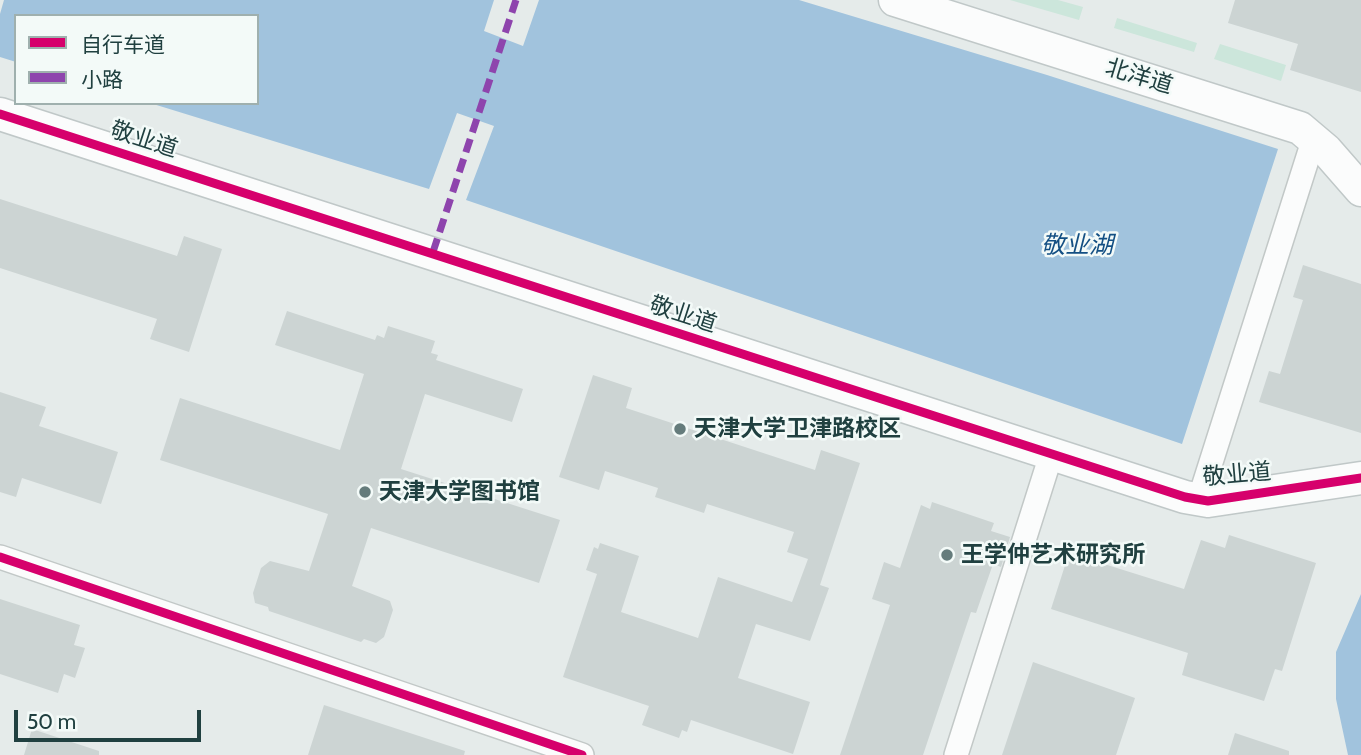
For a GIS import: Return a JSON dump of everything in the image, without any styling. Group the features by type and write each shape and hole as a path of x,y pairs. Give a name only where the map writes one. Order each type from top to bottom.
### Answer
{"street":[{"name":"北洋道","path":"895,0 1300,128 1314,138 1361,190"},
{"name":"敬业道","path":"0,114 1051,455 1199,500 1231,498 1361,478"},
{"path":"1199,500 1314,138"},
{"path":"956,755 1051,455"},
{"path":"0,557 582,755"}],"green space":[{"path":"1010,0 1058,0 1083,7 1079,20"},
{"path":"1117,18 1197,43 1194,52 1114,28"},
{"path":"1220,44 1286,65 1281,81 1214,59"}],"water":[{"name":"敬业湖","path":"4,0 494,0 484,31 523,46 539,0 799,0 1278,149 1182,444 466,200 494,126 457,113 429,189 156,105 259,105 259,14 14,14 14,61 0,57 0,14"},
{"path":"1361,594 1361,755 1348,755 1336,699 1336,652"}],"building":[{"path":"1235,0 1361,0 1361,92 1290,70 1298,44 1228,23"},
{"path":"0,199 177,256 184,236 222,249 189,352 150,339 157,319 0,268"},
{"path":"1303,265 1361,284 1361,433 1259,402 1269,371 1280,374 1303,300 1293,297"},
{"name":"天津大学图书馆","path":"287,311 375,340 377,335 384,338 388,326 435,341 431,353 438,355 436,360 523,389 512,422 425,394 401,469 560,520 539,583 371,528 352,586 390,601 393,610 384,637 376,643 364,639 361,642 269,611 268,607 255,603 253,593 261,568 270,561 309,571 328,514 160,460 180,398 340,450 364,374 275,345"},
{"path":"593,375 632,388 626,408 815,470 821,450 860,463 820,585 829,588 810,641 756,624 738,678 810,702 793,754 691,720 687,732 682,730 679,738 642,725 649,706 563,677 597,574 586,570 594,547 598,549 600,543 639,556 621,612 698,638 718,577 792,602 808,559 787,552 794,532 707,504 704,513 655,497 658,488 605,471 599,490 559,477"},
{"path":"0,392 46,407 39,426 118,452 101,504 22,478 16,497 0,492"},
{"path":"932,502 994,523 991,531 1010,537 1001,567 993,564 976,613 971,612 923,755 840,755 890,605 872,599 884,562 900,568 921,505 930,509"},
{"path":"1229,535 1316,563 1282,671 1275,669 1264,701 1182,675 1188,653 1051,609 1069,553 1184,589 1201,540 1225,548"},
{"path":"0,599 80,625 74,645 85,648 75,678 64,674 58,693 0,674"},
{"path":"1033,662 1135,698 1116,755 1002,755"},
{"path":"324,705 465,751 464,755 308,755"},
{"path":"32,729 99,751 99,755 24,755"},
{"path":"1235,733 1289,751 1289,755 1228,755"}],"marked path":[{"path":"433,252 516,0"}],"cycle path":[{"path":"0,114 1185,497 1208,501 1361,478"},
{"path":"0,557 582,755"}],"place":[{"name":"天津大学卫津路校区","path":"680,429"},
{"name":"天津大学图书馆","path":"365,492"},
{"name":"王学仲艺术研究所","path":"947,555"}]}
